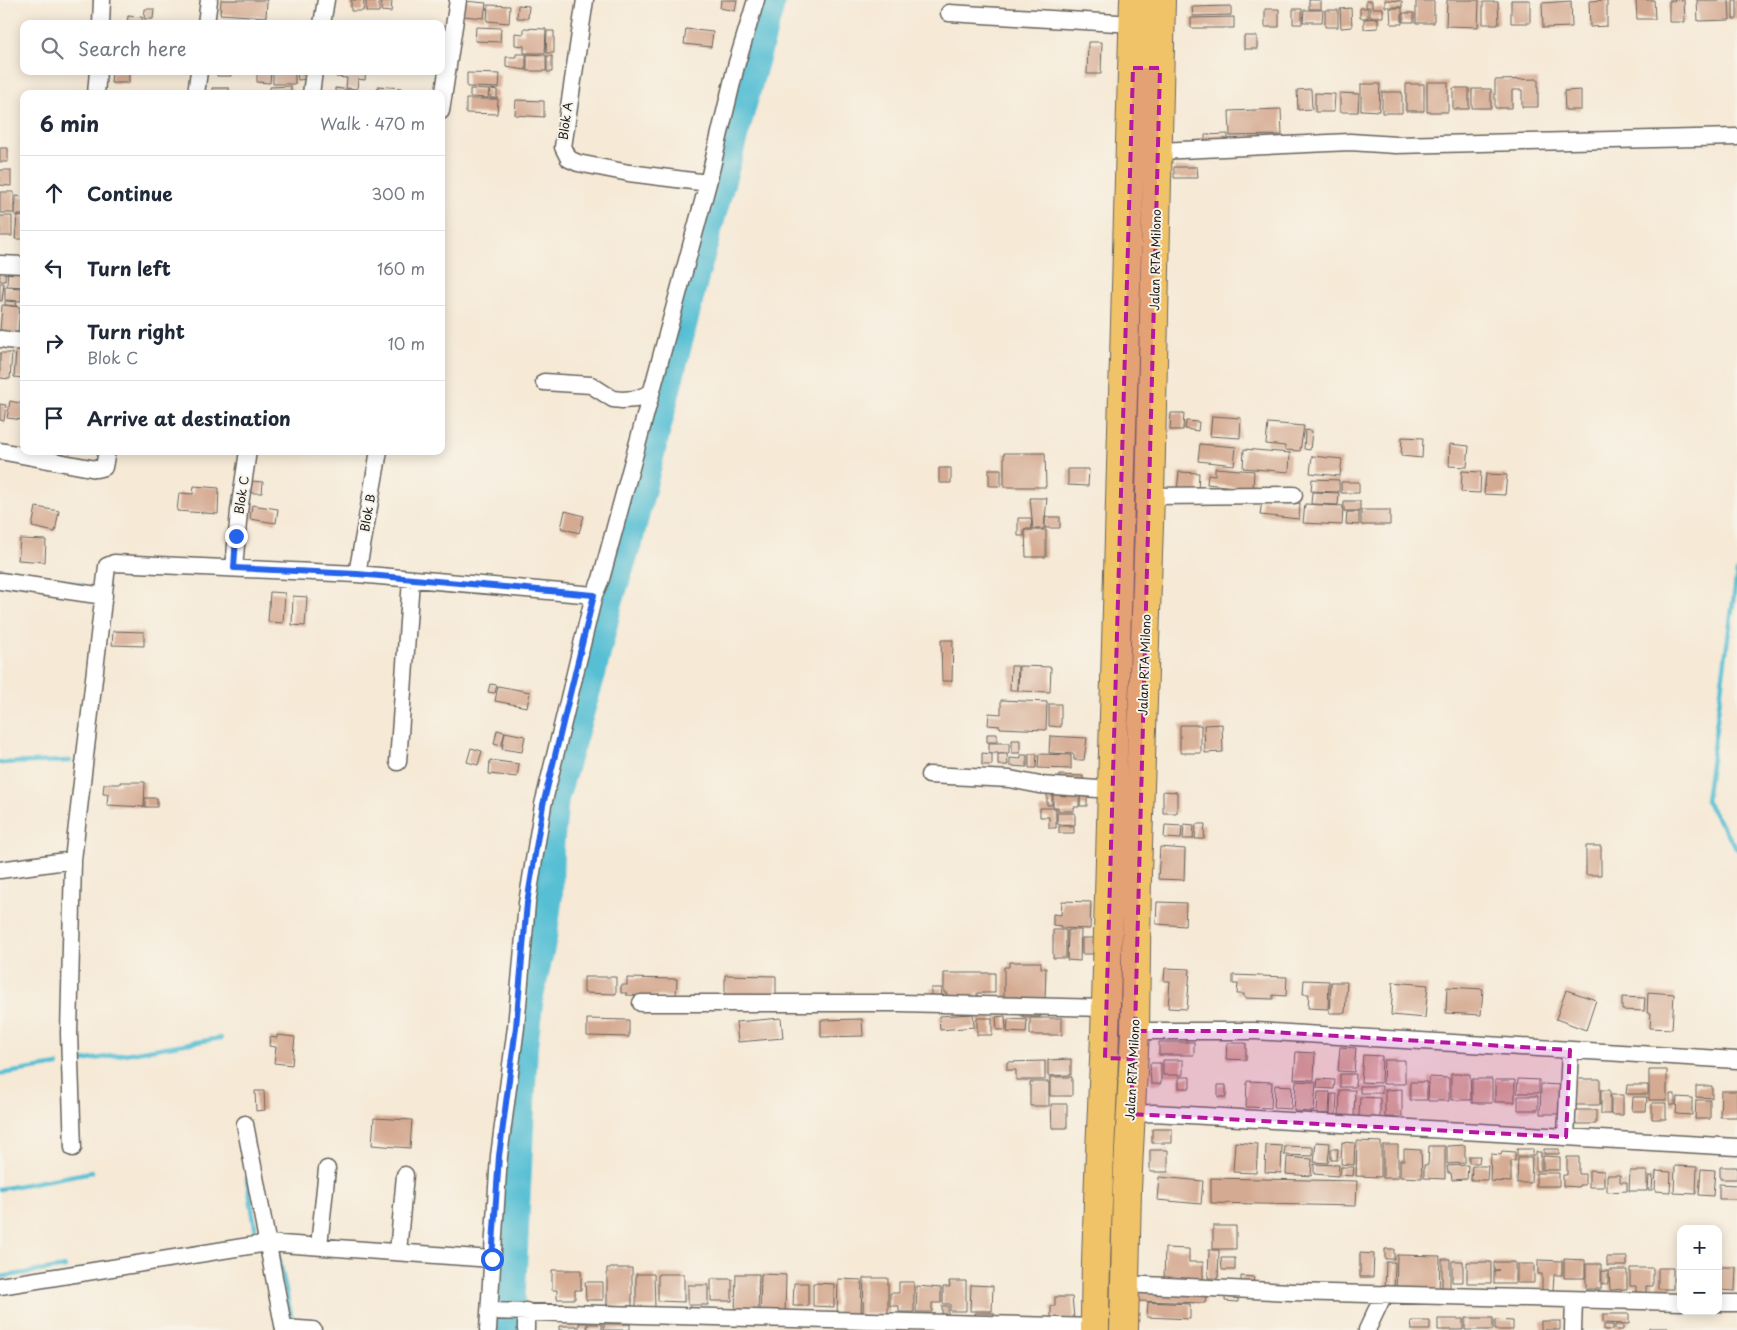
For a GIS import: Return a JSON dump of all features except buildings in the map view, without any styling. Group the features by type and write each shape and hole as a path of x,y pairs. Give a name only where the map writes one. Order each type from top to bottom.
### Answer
{"highway":[{"name":"Jalan RTA Milono","path":"1124,1330 1124,1284 1135,1031 1136,874 1150,496 1161,0"},
{"path":"1095,1328 1096,1237 1105,1058 1134,12"},
{"path":"1132,68 1160,68"},
{"path":"1105,1058 1133,1059"}],"street":[{"path":"101,20 102,0"},
{"path":"206,20 209,0"},
{"path":"323,20 326,0"},
{"path":"444,90 458,0"},
{"name":"Blok A","path":"585,0 563,146 565,155 578,163 603,168 708,183"},
{"path":"526,1330 510,1311 492,1259 499,1156 516,1027 527,903 543,805 594,595 601,579 708,183 736,66 756,0"},
{"path":"949,12 1134,12"},
{"path":"96,90 98,75"},
{"path":"197,90 198,75"},
{"path":"311,90 313,75"},
{"path":"1158,151 1350,142 1396,145 1737,137"},
{"path":"0,264 20,265"},
{"path":"0,339 20,342"},
{"path":"544,382 591,385 613,399 622,400 636,399 651,392"},
{"path":"0,451 20,455"},
{"path":"21,455 96,469 104,467 106,455"},
{"name":"Blok C","path":"234,568 248,455"},
{"name":"Blok B","path":"357,574 379,455"},
{"path":"1150,496 1294,495"},
{"path":"73,1148 69,1034 73,860 106,570 110,564 357,574 594,595"},
{"path":"398,762 412,580"},
{"path":"0,582 104,596"},
{"path":"929,775 1010,778 1040,785 1112,790"},
{"path":"0,870 73,860"},
{"path":"641,1003 899,1003 1106,1008"},
{"path":"1135,1031 1255,1031 1737,1060"},
{"path":"1566,1137 1570,1050"},
{"path":"1131,1114 1154,1113 1737,1147"},
{"path":"245,1124 284,1329 313,1330"},
{"path":"319,1246 327,1169"},
{"path":"398,1252 405,1175"},
{"path":"0,1286 267,1243 492,1259"},
{"path":"1124,1284 1574,1301 1677,1302"},
{"path":"1367,1330 1384,1294"},
{"path":"1573,1330 1574,1301"},
{"path":"1722,1302 1737,1303"},
{"path":"488,1330 510,1311 1095,1328"}],"highlighted area":[{"path":"1133,68 1160,68 1135,1031 1255,1031 1570,1050 1566,1137 1131,1114 1133,1059 1105,1058"}],"waterway":[{"path":"510,1330 524,1046 530,996 543,938 549,895 550,847 555,798 593,670 609,602 630,537 695,277 772,0"},
{"path":"0,570 82,585"},
{"path":"1737,572 1706,801 1737,849"},
{"path":"0,763 70,761"},
{"path":"82,1061 221,1038"},
{"path":"0,1074 58,1065"},
{"path":"0,1189 92,1172"},
{"path":"253,1179 247,1179 257,1238 253,1238"},
{"path":"271,1220 275,1240"},
{"path":"277,1247 293,1325"},
{"path":"0,1277 65,1267"}],"route":[{"path":"236,536 234,568 357,574 594,595 543,805 527,903 516,1027 499,1156 492,1259"}]}
